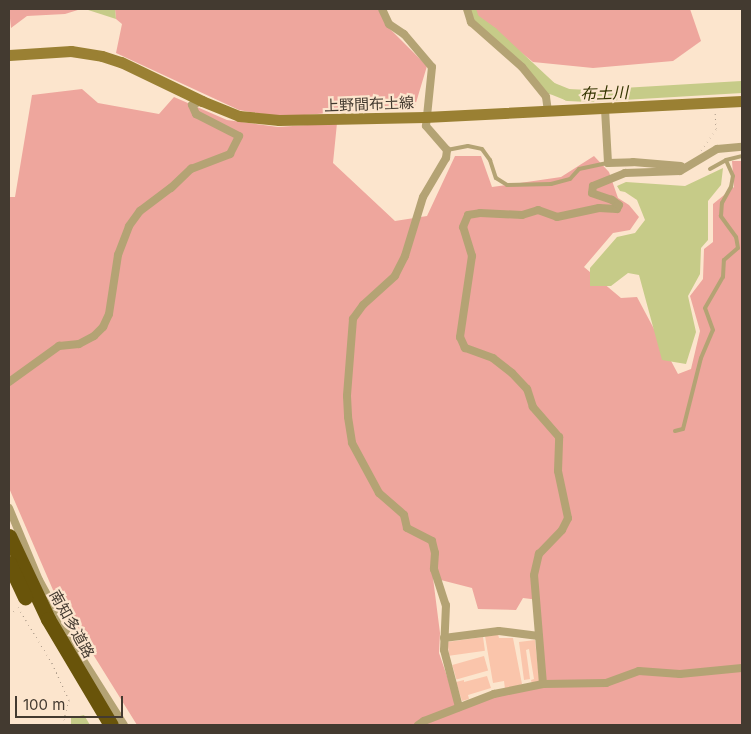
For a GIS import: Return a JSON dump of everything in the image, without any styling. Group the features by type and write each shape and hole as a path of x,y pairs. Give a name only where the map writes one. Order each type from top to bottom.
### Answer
{"highway":[{"name":"南知多道路","path":"9,536 48,619 111,725"},
{"name":"南知多道路","path":"9,563 39,623 100,725"}],"main road":[{"name":"上野間布土線","path":"9,56 71,51 102,56 140,70 202,101 239,116 279,120 548,112 742,101"}],"street":[{"path":"382,9 389,24 404,34 432,67 426,126 446,150 446,158 423,197 405,256 395,276 363,305 353,319 347,396 352,444 379,493 404,515 407,528 432,541 435,553 434,569 446,605 444,650 459,707"},
{"path":"466,9 471,22 522,67 546,97 548,112"},
{"path":"9,382 59,346 79,344 94,336 104,327 109,314 118,255 129,226 140,212 171,188 191,168 230,154 239,136 196,114 192,105 202,101"},
{"path":"604,109 608,163 633,162 678,167 690,164"},
{"path":"543,684 534,575 539,554 562,530 568,518 558,471 559,437 533,407 527,389 512,373 493,358 465,348 460,337 472,256 463,226 468,215 480,212 522,215 538,210 558,217 599,208 617,209 619,205 612,200 592,193 594,186 625,173 680,171 717,149 742,147"},
{"path":"9,508 39,580 81,657 124,725"},
{"path":"444,638 499,631 538,636"},
{"path":"418,725 494,694 543,684 606,683 639,671 680,674 742,668"}],"lane":[{"path":"446,150 468,146 482,149 490,160 496,178 507,185 551,184 570,179 579,169 608,163"},
{"path":"710,170 726,160 742,156"},
{"path":"675,430 683,429 701,358 714,330 705,308 724,277 724,260 738,248 736,237 721,216 722,203 731,187 733,176 726,160"}],"path":[{"path":"690,164 714,134 715,102"},
{"path":"9,614 19,608 52,663 69,700 64,719 66,725"}],"shaded area":[{"path":"9,9 81,9 65,14 27,16 11,28"},
{"path":"85,9 115,9 116,19"},
{"path":"115,9 378,9 388,27 427,66 415,106 280,117 239,110 116,53 122,24 116,19"},
{"path":"475,9 690,9 701,41 673,61 593,68 533,62 478,18"},
{"path":"82,89 98,103 159,114 174,97 227,120 278,127 337,123 333,163 395,221 427,216 455,156 481,156 492,187 561,177 594,156 609,172 618,198 629,205 639,217 630,230 613,233 584,267 621,298 637,297 678,374 691,369 700,331 690,296 703,279 704,249 713,242 713,204 734,187 732,161 742,161 742,725 137,725 53,590 9,488 9,197 15,197 32,95","holes":["433,578 472,588 478,609 516,610 523,598 539,600 546,687 496,696 459,711 439,653 440,633"]},
{"path":"723,168 721,185 708,201 708,240 701,248 700,274 688,296 696,332 686,364 662,360 639,275 628,273 611,286 590,286 590,268 617,237 635,233 645,220 637,200 620,191 617,186 626,182 685,186"},
{"path":"84,715 90,725 71,725 71,718"}],"building":[{"path":"498,634 499,638 513,638 522,684 515,687 505,689 504,681 493,683 485,636"},
{"path":"483,637 485,651 449,656 447,642"},
{"path":"535,640 539,682 532,684 531,680 534,679 529,649 526,650 530,679 524,680 519,642"},
{"path":"484,656 488,670 456,680 452,665"},
{"path":"487,676 491,688 468,695 469,699 462,701 456,682 464,680 464,682"}],"waterway":[{"name":"布土川","path":"470,9 473,19 492,33 551,88 568,95 589,96 742,87"}]}
